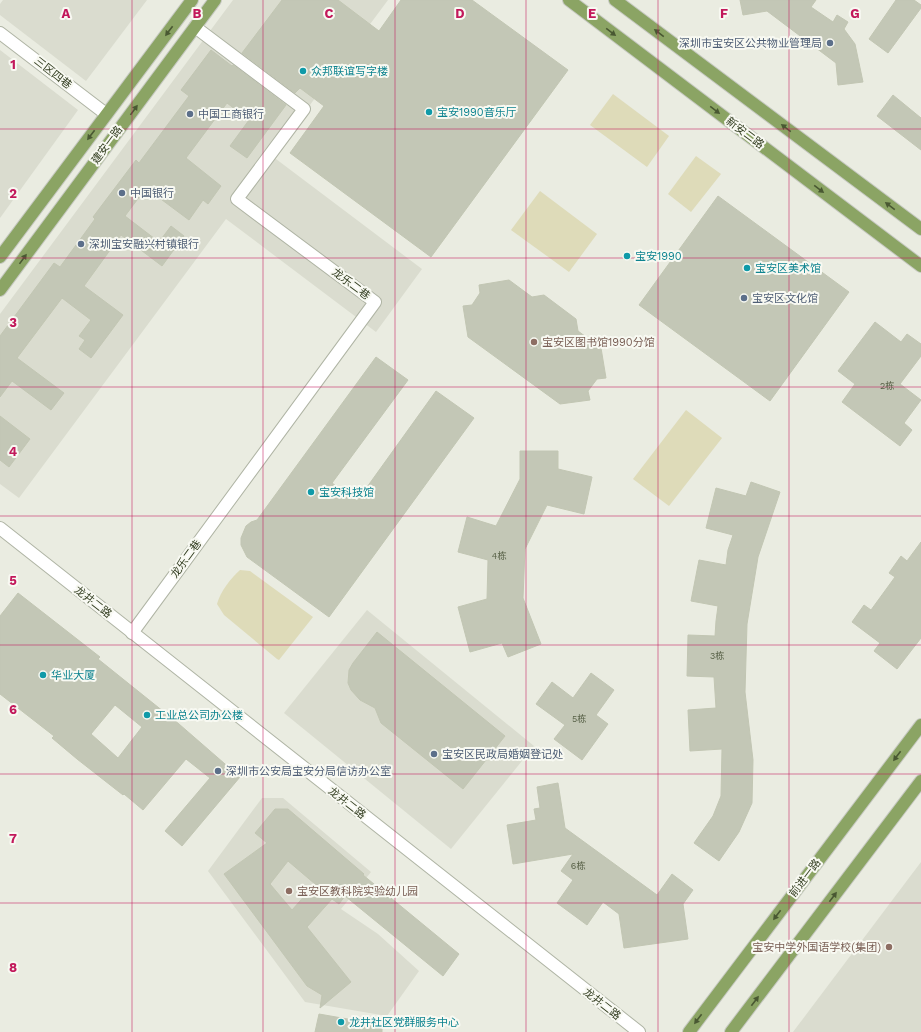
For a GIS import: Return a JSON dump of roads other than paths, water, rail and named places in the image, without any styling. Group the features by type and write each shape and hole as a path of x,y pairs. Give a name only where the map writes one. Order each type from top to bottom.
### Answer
{"main road":[{"name":"建安一路","path":"0,257 192,0"},
{"name":"建安一路","path":"0,290 215,0"},
{"name":"新安二路","path":"569,0 921,266"},
{"path":"615,0 921,229"},
{"name":"前进一路","path":"689,1032 921,725"},
{"path":"731,1032 921,781"}],"street":[{"name":"龙乐二巷","path":"132,633 375,302 237,199 304,109 195,26"},
{"name":"三区四巷","path":"0,33 106,114"},
{"name":"龙井二路","path":"0,528 639,1032"}],"place":[{"name":"深圳市宝安区公共物业管理局","path":"830,43"},
{"name":"众邦联谊写字楼","path":"303,71"},
{"name":"宝安1990音乐厅","path":"429,112"},
{"name":"中国工商银行","path":"190,114"},
{"name":"中国银行","path":"122,193"},
{"name":"深圳宝安融兴村镇银行","path":"81,244"},
{"name":"宝安1990","path":"627,256"},
{"name":"宝安区美术馆","path":"747,268"},
{"name":"宝安区文化馆","path":"744,298"},
{"name":"宝安区图书馆1990分馆","path":"534,342"},
{"name":"宝安科技馆","path":"311,492"},
{"name":"华业大厦","path":"43,675"},
{"name":"工业总公司办公楼","path":"147,715"},
{"name":"宝安区民政局婚姻登记处","path":"434,754"},
{"name":"深圳市公安局宝安分局信访办公室","path":"218,771"},
{"name":"宝安区教科院实验幼儿园","path":"289,891"},
{"name":"宝安中学外国语学校(集团)","path":"889,947"},
{"name":"龙井社区党群服务中心","path":"341,1022"}]}
